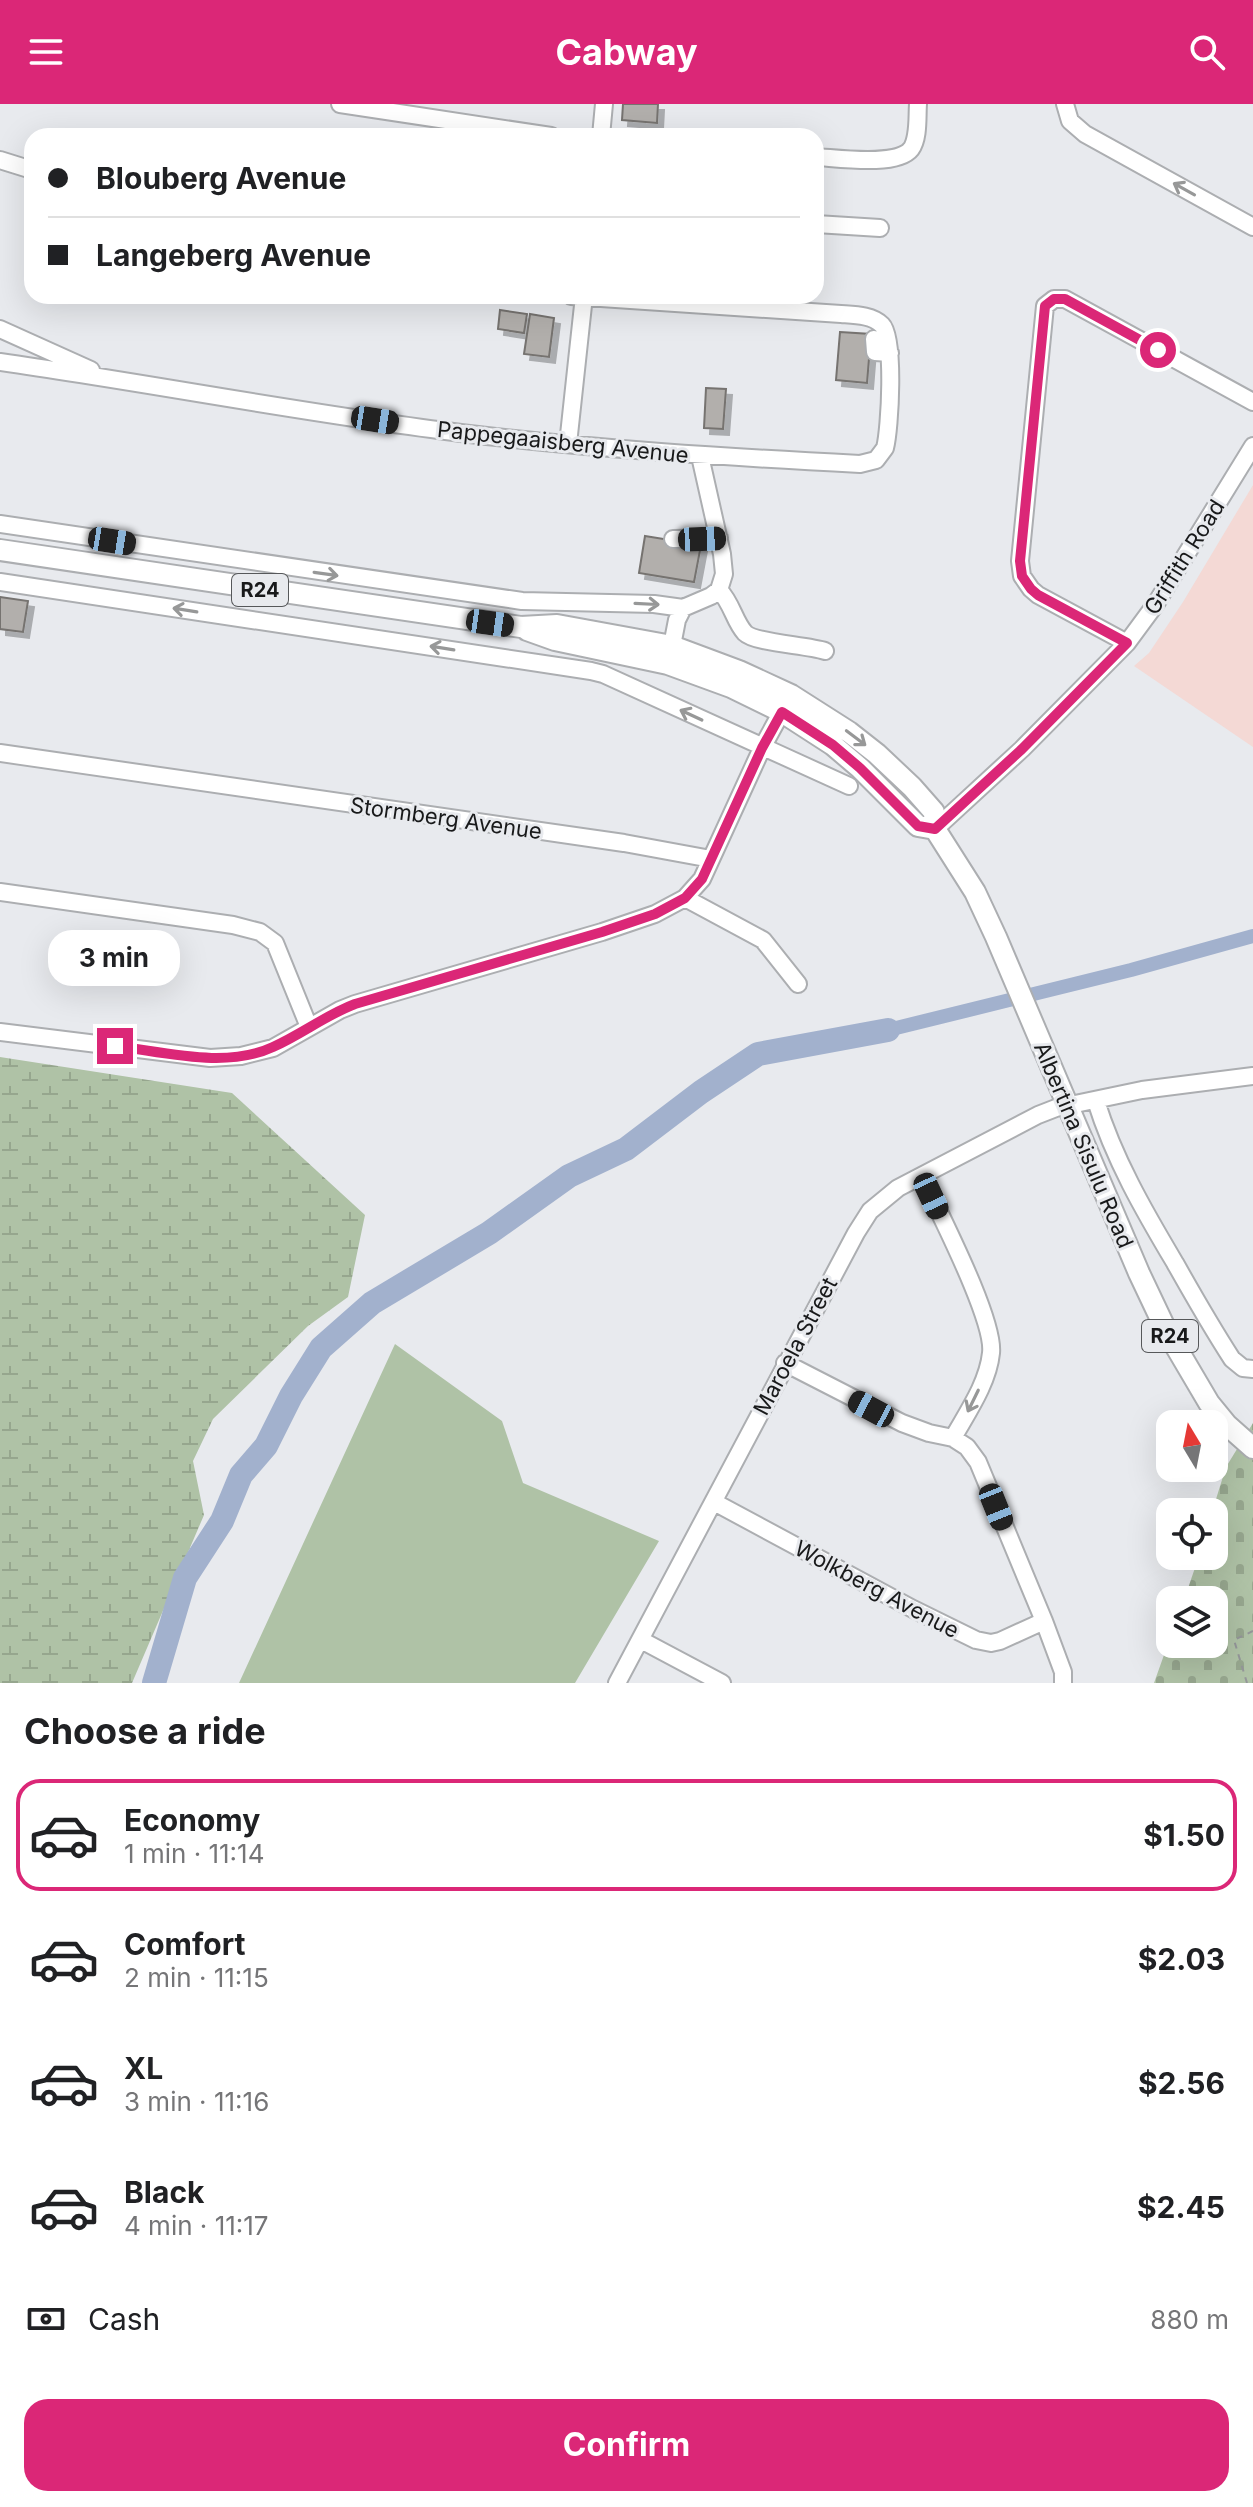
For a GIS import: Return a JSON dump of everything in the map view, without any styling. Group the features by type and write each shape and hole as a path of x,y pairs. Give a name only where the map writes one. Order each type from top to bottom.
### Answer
{"main road":[{"name":"Albertina Sisulu Road","path":"0,550 521,627 557,625 670,655 731,687 786,704 860,768 918,826 935,829 975,892 1166,1330 1209,1403 1227,1425 1253,1448"}],"street":[{"path":"340,104 498,128"},
{"path":"602,128 604,104"},
{"path":"824,157 885,159 905,154 914,145 918,104"},
{"path":"1065,104 1066,113 1075,128 1253,227"},
{"path":"0,160 24,168"},
{"path":"824,224 880,228"},
{"path":"1127,643 1038,595 1022,576 1023,523 1045,306 1054,299 1065,299 1253,402"},
{"path":"568,444 579,304"},
{"path":"685,304 865,316 884,327 890,353 887,444 876,460 860,464 700,456"},
{"name":"Pappegaaisberg Avenue","path":"0,329 107,377"},
{"path":"874,339 875,352 890,353"},
{"name":"Pappegaaisberg Avenue","path":"0,362 458,432 700,456 725,569 719,590"},
{"name":"Griffith Road","path":"935,829 995,775 1127,643 1155,605 1253,446"},
{"path":"0,524 522,601 683,608 719,590 728,600 745,633 755,639 825,651"},
{"path":"673,539 719,538"},
{"path":"0,582 591,671 849,786"},
{"path":"670,655 677,620 683,608"},
{"path":"0,1032 210,1058 257,1053 273,1048 355,1004 655,914 685,898 702,879 762,748 786,704"},
{"name":"Stormberg Avenue","path":"0,753 624,843 711,859"},
{"path":"0,892 233,925 260,932 275,943 309,1027"},
{"path":"685,898 763,940 798,984"},
{"name":"Maroela Street","path":"617,1683 785,1363 870,1211 898,1188 1038,1115 1068,1105 1142,1090 1252,1078"},
{"name":"Albertina Sisulu Road","path":"1096,1101 1122,1167 1159,1236 1232,1359 1251,1369"},
{"path":"922,1176 987,1324 992,1349 990,1363 953,1438"},
{"path":"785,1363 902,1423 953,1438 967,1447 978,1462 1044,1621 1063,1672 1063,1683"},
{"name":"Wolkberg Avenue","path":"714,1502 976,1640 1000,1641 1044,1621"},
{"path":"641,1640 722,1683"}],"path":[{"path":"1247,1683 1234,1640 1253,1631"}],"shaded area":[{"path":"1253,485 1253,747 1134,666 1149,653 1183,602"}],"green space":[{"path":"0,1057 232,1093 365,1215 348,1297 308,1326 213,1419 193,1461 204,1515 132,1683 0,1683"},
{"path":"395,1344 502,1421 523,1483 659,1541 575,1683 239,1683"},
{"path":"1253,1423 1253,1683 1154,1683 1163,1658 1228,1658 1228,1586 1189,1586 1194,1570 1228,1570 1228,1498 1216,1498 1221,1482 1228,1482 1228,1464"}],"building":[{"path":"623,104 658,104 657,123 622,120"},
{"path":"500,310 527,314 524,333 498,329"},
{"path":"530,314 554,318 549,357 524,354"},
{"path":"840,332 871,334 867,383 836,380"},
{"path":"706,388 726,389 723,429 704,428"},
{"path":"645,536 701,545 694,582 639,573"},
{"path":"0,597 28,601 23,632 0,629"}],"waterway":[{"path":"888,1030 1131,970 1253,936"},
{"path":"154,1683 185,1578 222,1521 241,1475 266,1446 291,1396 321,1348 372,1303 489,1233 569,1176 626,1149 701,1092 758,1054 888,1030"}],"route":[{"path":"115,1046 210,1058 257,1053 273,1048 355,1004 602,932 668,909 693,891 702,879 762,748 782,712 833,745 918,826 935,829 986,784 1127,643 1038,595 1022,576 1023,523 1045,306 1054,299 1065,299 1158,350"}]}
